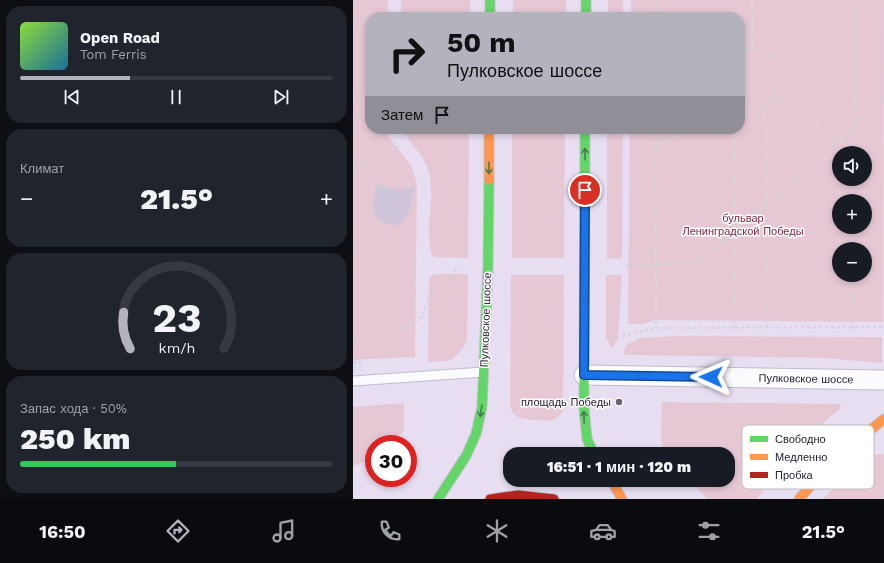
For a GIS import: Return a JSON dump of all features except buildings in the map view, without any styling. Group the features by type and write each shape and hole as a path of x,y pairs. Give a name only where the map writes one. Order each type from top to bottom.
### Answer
{"main road":[{"path":"490,0 490,12"},
{"path":"586,0 586,12"},
{"name":"Пулковское шоссе","path":"438,499 471,449 479,426 482,408 488,267 489,134"},
{"path":"585,134 584,375 585,425 587,439 591,447"},
{"path":"874,427 884,419"},
{"path":"615,487 622,499"},
{"path":"799,499 808,489"},
{"path":"490,499 518,495 538,496 554,499"}],"street":[{"name":"Пулковское шоссе","path":"584,375 884,380"}],"lane":[{"path":"353,381 483,372"}],"path":[{"path":"656,0 656,12"},
{"path":"752,0 752,49"},
{"path":"854,146 855,0"},
{"path":"745,50 752,49 766,53 777,63 781,73 782,83 779,93 774,101 762,110 754,112 745,111"},
{"path":"353,100 365,94"},
{"path":"625,266 699,262 884,100"},
{"path":"774,101 850,146"},
{"path":"762,110 766,122 767,328"},
{"path":"655,134 656,328"},
{"path":"655,147 677,134"},
{"path":"734,134 734,328"},
{"path":"353,168 399,146"},
{"path":"353,342 384,339 422,317 429,297 459,266"},
{"path":"853,282 853,329"},
{"path":"622,336 656,328 853,329 884,327"},
{"path":"353,362 362,364"}],"green space":[{"path":"353,0 388,0 388,12 365,12 365,134 388,134 411,166 417,183 415,357 353,360"},
{"path":"401,0 470,0 470,12 401,12"},
{"path":"513,0 566,0 566,12 513,12"},
{"path":"608,0 623,0 623,12 608,12"},
{"name":"бульвар Ленинградской Победы","path":"631,0 884,0 883,322 654,320 643,324 628,324 630,134 745,134 745,12 631,12"},
{"path":"406,134 469,134 468,258 435,257 431,253 429,230 431,201 430,177 425,162"},
{"path":"512,134 565,134 564,258 512,258"},
{"path":"607,134 623,134 622,258 607,259"},
{"path":"434,274 468,274 467,340 464,347 453,359 447,361 428,362 429,279"},
{"path":"511,275 564,275 563,411 556,419 549,421 522,419 513,414 510,406"},
{"path":"606,275 622,275 618,339 612,348 606,338"},
{"path":"674,336 882,337 882,363 822,358 625,355 624,351 626,345 640,338"},
{"path":"662,402 840,404 841,408 821,425 742,425 742,489 765,489 757,499 707,499 697,487 735,487 735,447 662,446"},
{"path":"404,403 404,431 399,435 365,435 365,461 353,466 353,407"},
{"path":"874,454 884,454 884,497 882,499 823,499 833,489 874,489"}],"traffic: fast":[{"path":"490,0 490,12"},
{"path":"586,0 586,12"},
{"path":"585,134 584,408 587,439 591,447"},
{"path":"438,499 466,456 476,434 482,407 488,267 489,180"}],"traffic: slow":[{"path":"489,134 489,180"},
{"path":"874,427 884,419"},
{"path":"615,487 622,499"},
{"path":"799,499 808,489"}],"traffic: jam":[{"path":"490,499 518,495 554,499"}],"place":[{"name":"площадь Победы","path":"619,402"}],"route":[{"path":"585,190 584,375 711,377"}]}
